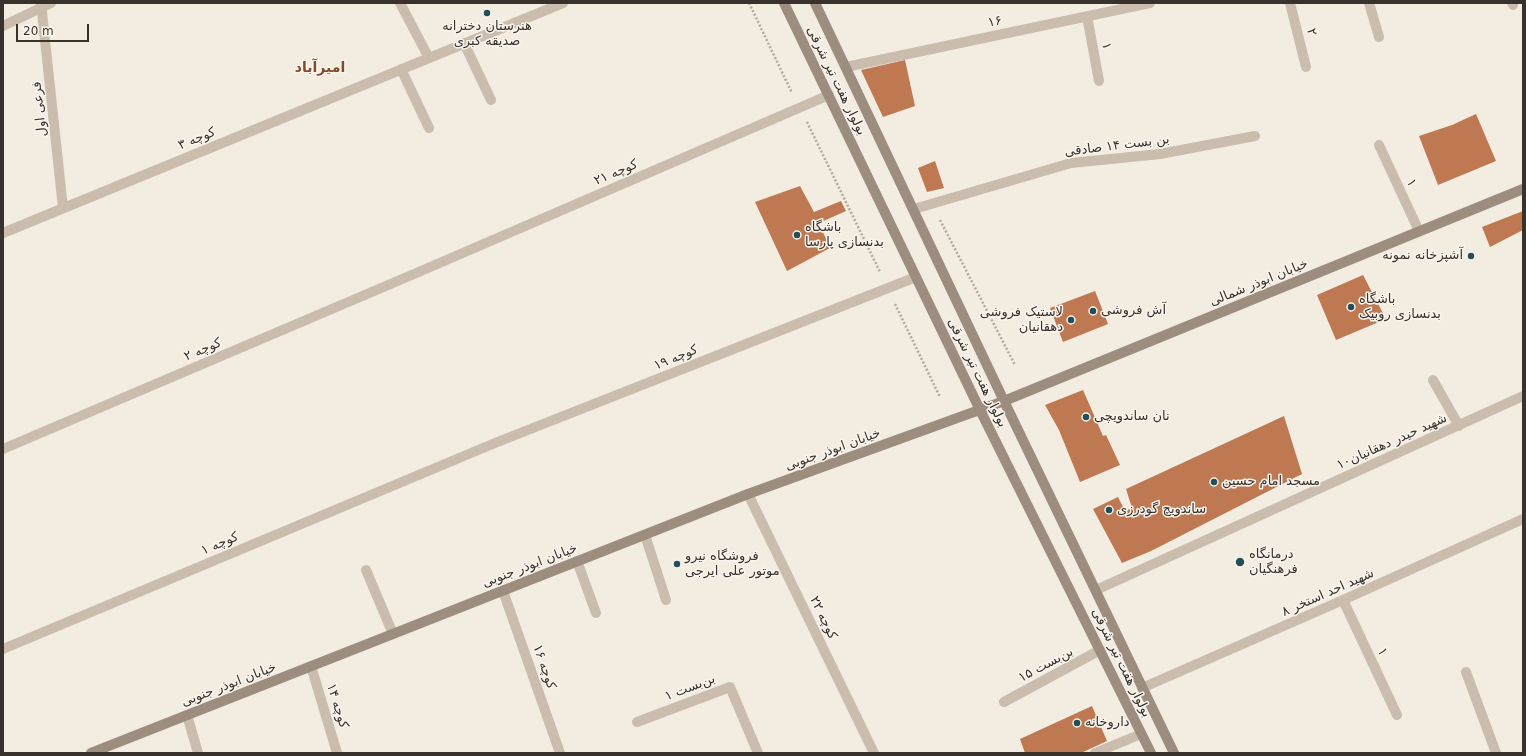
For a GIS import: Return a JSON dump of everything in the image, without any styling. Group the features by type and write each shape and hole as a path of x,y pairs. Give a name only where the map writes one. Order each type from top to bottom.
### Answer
{"main road":[{"name":"بولوار هفت تیر شرقی","path":"784,3 980,410 1151,753"},
{"name":"بولوار هفت تیر شرقی","path":"815,3 1004,401 1174,753"},
{"name":"خیابان ابوذر شمالی","path":"980,410 1523,189"},
{"name":"خیابان ابوذر جنوبی","path":"91,753 748,494 980,410"}],"street":[{"path":"400,3 429,58"},
{"name":"کوچه ۳","path":"3,233 563,3"},
{"name":"۱۶","path":"846,67 1150,3"},
{"name":"۲","path":"1290,3 1306,67"},
{"path":"1369,3 1379,38"},
{"path":"3,26 45,4"},
{"name":"فرعی اول","path":"45,4 63,208"},
{"name":"۱","path":"1087,16 1099,81"},
{"path":"464,44 491,100"},
{"path":"401,69 429,128"},
{"name":"کوچه ۲۱","path":"414,274 829,95"},
{"name":"بن بست ۱۴ صادقی","path":"914,209 1071,163 1160,154 1255,136"},
{"name":"۱","path":"1379,145 1419,231"},
{"name":"کوچه ۲","path":"3,449 414,274"},
{"name":"کوچه ۱۹","path":"446,464 916,277"},
{"path":"1433,380 1459,426"},
{"name":"شهید حیدر دهقانیان۱۰","path":"1096,590 1523,396"},
{"name":"کوچه ۱","path":"3,649 446,464"},
{"name":"کوچه ۲۲","path":"748,494 874,753"},
{"name":"شهید احد استخر ۸","path":"1142,688 1523,519"},
{"path":"645,535 666,600"},
{"path":"577,561 596,613"},
{"path":"366,570 393,634"},
{"name":"کوچه ۱۶","path":"503,590 560,753"},
{"name":"۱","path":"1343,600 1397,715"},
{"name":"بن‌بست ۱۵","path":"1004,702 1100,650"},
{"name":"کوچه ۱۴","path":"312,666 337,753"},
{"path":"1466,672 1496,753"},
{"name":"بن‌بست ۱","path":"638,722 730,687 758,753"},
{"path":"187,715 198,753"},
{"path":"1095,753 1141,734"}],"path":[{"path":"748,3 940,397"},
{"path":"932,204 1014,365"}],"building":[{"path":"905,60 915,106 883,117 861,70"},
{"path":"1476,114 1496,161 1438,185 1419,136 1452,125"},
{"path":"935,161 944,188 927,192 918,168"},
{"name":"باشگاه بدنسازی پارسا","path":"800,186 814,212 841,201 846,211 819,223 830,248 787,271 755,202"},
{"path":"1523,211 1523,230 1490,247 1482,227"},
{"name":"باشگاه بدنسازی روبیک","path":"1363,275 1386,319 1336,340 1317,295"},
{"name":"لاستیک فروشی دهقانیان","path":"1095,291 1108,324 1063,342 1050,308"},
{"path":"1083,390 1103,436 1106,435 1120,465 1080,482 1059,430 1045,405"},
{"name":"مسجد امام حسین","path":"1284,416 1302,474 1151,551 1122,563 1093,509 1118,497 1125,511 1132,508 1126,489"},
{"name":"داروخانه","path":"1092,706 1107,741 1081,753 1025,753 1020,739"}],"place":[{"name":"هنرستان دخترانه صدیقه کبری","path":"487,13"},
{"name":"باشگاه بدنسازی پارسا","path":"797,235"},
{"name":"آشپزخانه نمونه","path":"1471,256"},
{"name":"باشگاه بدنسازی روبیک","path":"1351,307"},
{"name":"آش فروشی","path":"1093,311"},
{"name":"لاستیک فروشی دهقانیان","path":"1071,320"},
{"name":"نان ساندویچی","path":"1086,417"},
{"name":"مسجد امام حسین","path":"1214,482"},
{"name":"ساندویچ گودرزی","path":"1109,510"},
{"name":"درمانگاه فرهنگیان","path":"1240,562"},
{"name":"فروشگاه نیرو موتور علی ایرجی","path":"677,564"},
{"name":"داروخانه","path":"1077,723"}],"district":[{"name":"امیرآباد","path":"320,68"}]}
